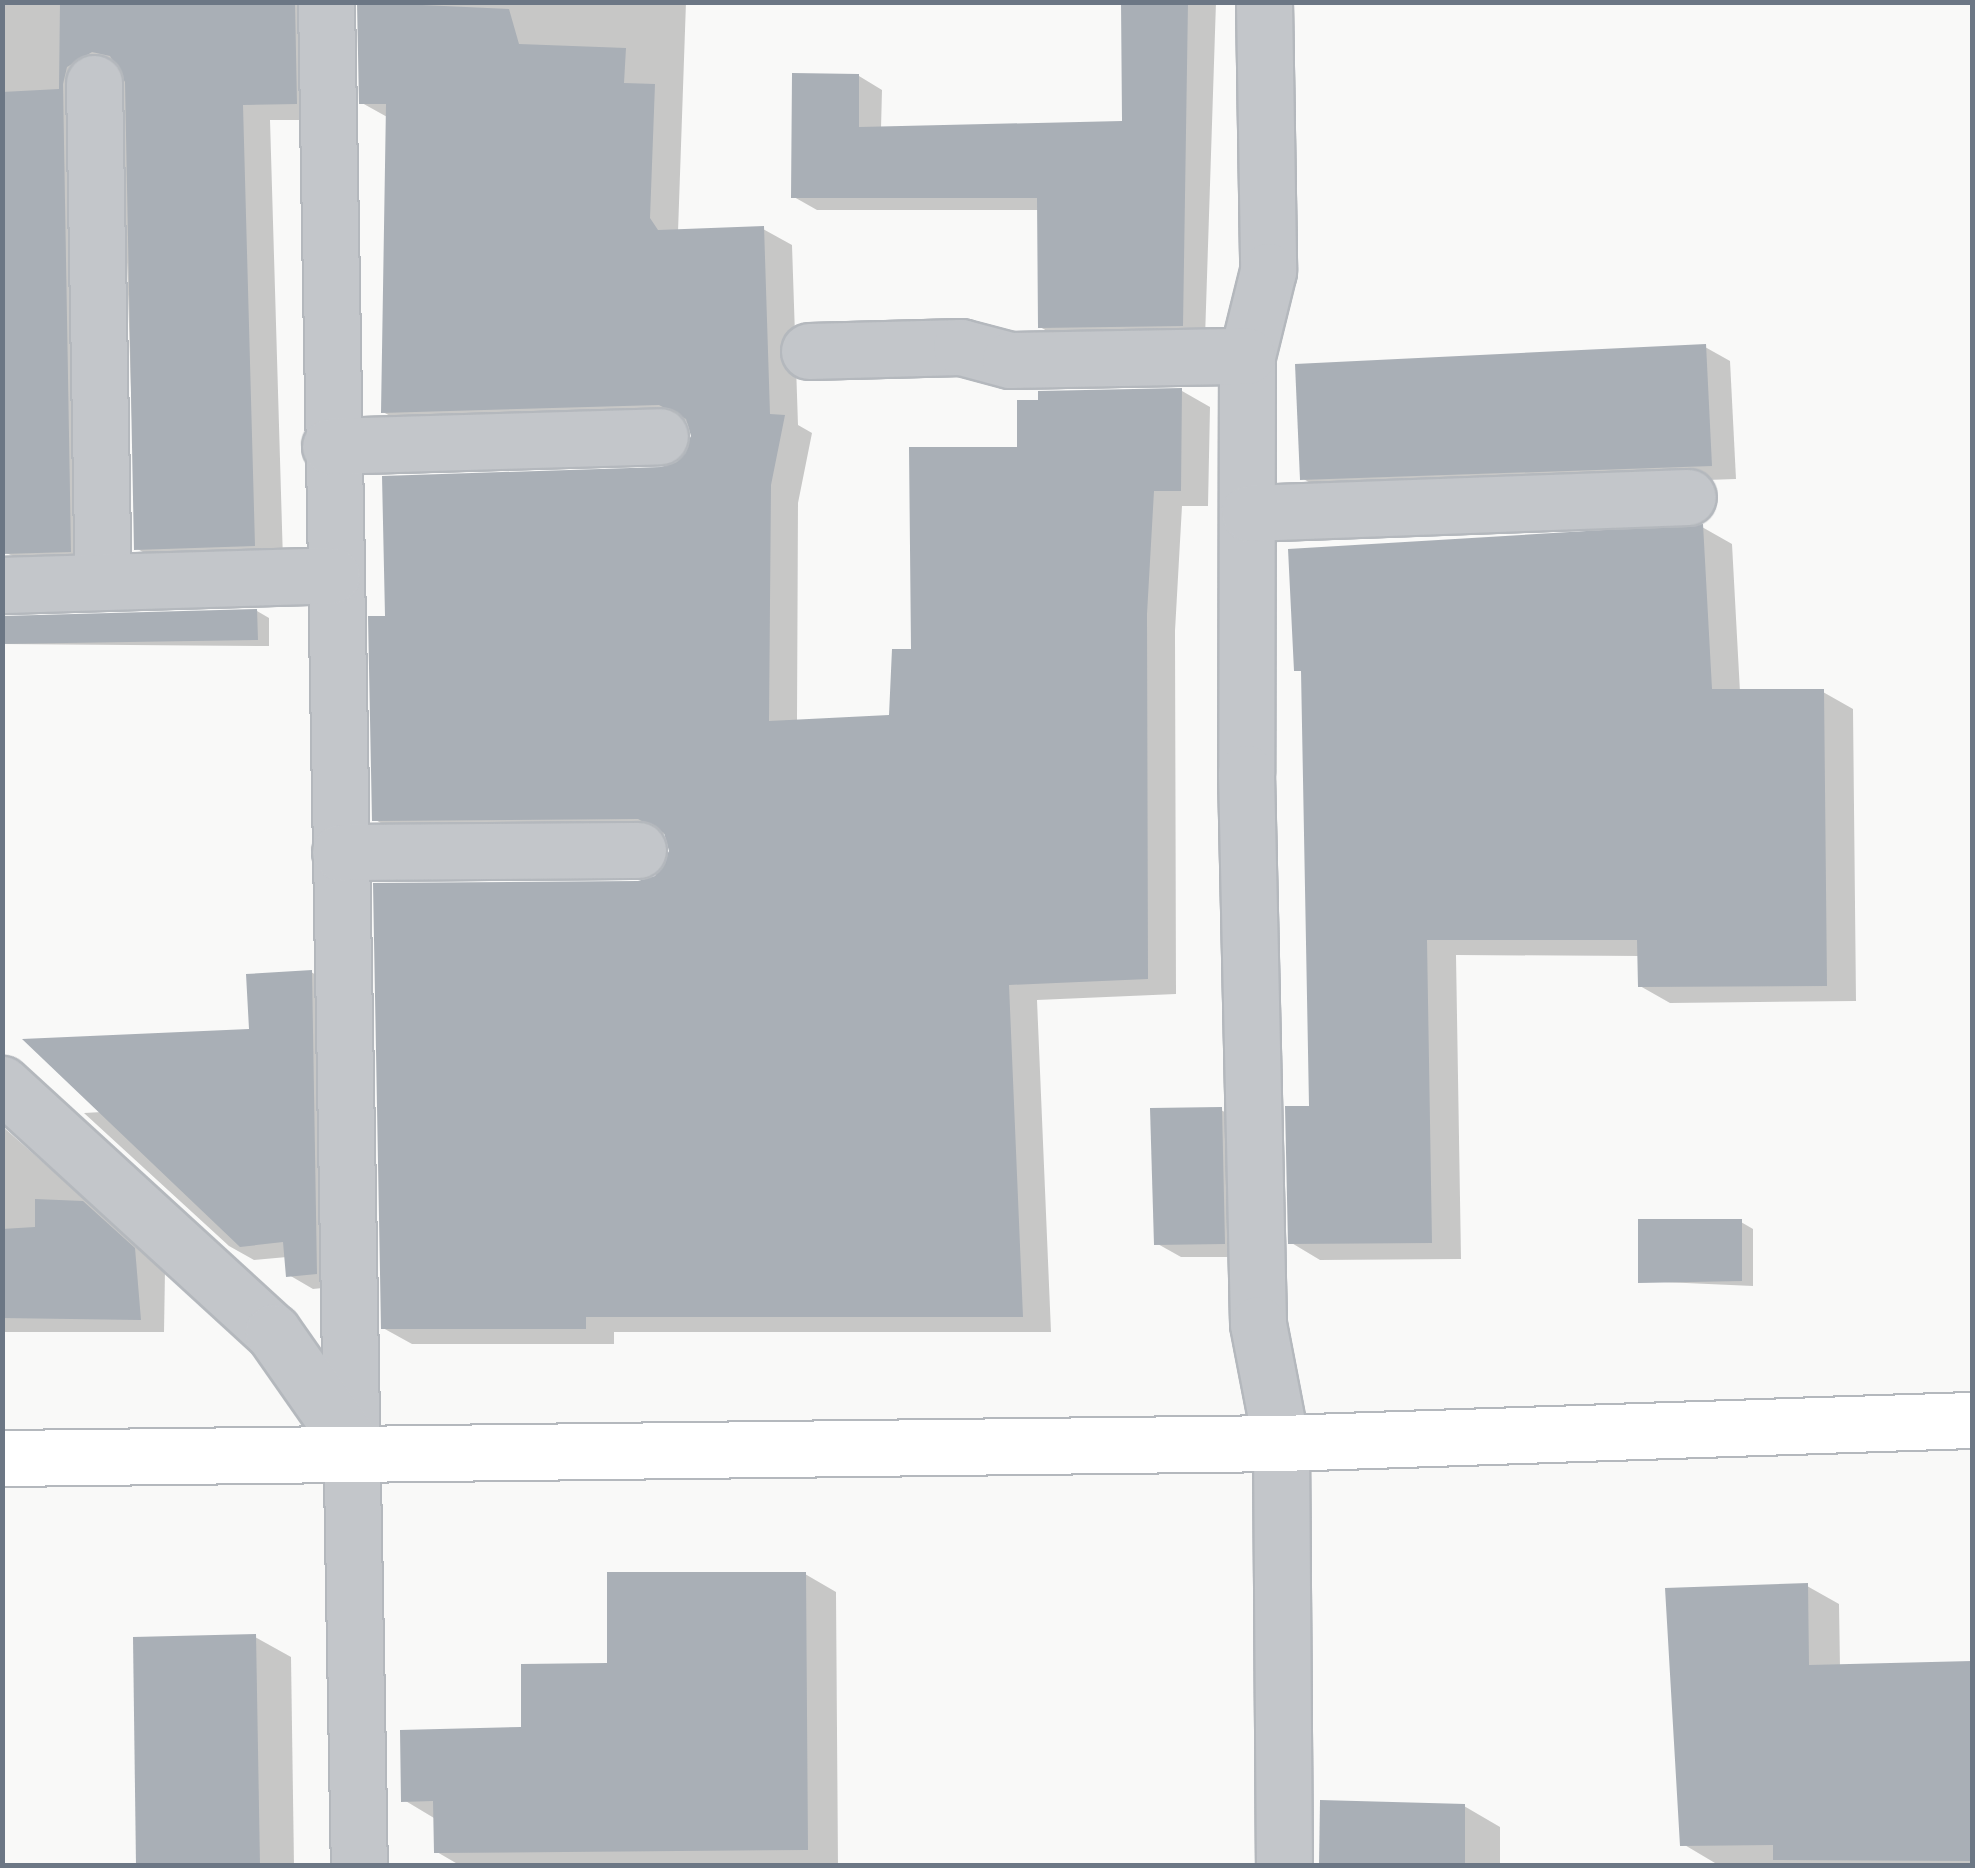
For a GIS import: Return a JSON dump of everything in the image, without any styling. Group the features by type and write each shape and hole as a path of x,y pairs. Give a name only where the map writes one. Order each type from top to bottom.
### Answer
{"street":[{"path":"326,2 332,575 355,1450 359,1866"},
{"path":"1264,2 1268,271 1248,356 1249,513 1258,1324 1281,1443 1284,1866"},
{"path":"94,83 103,582"},
{"path":"809,351 1248,356"},
{"path":"330,446 660,436"},
{"path":"1249,513 1688,497"},
{"path":"2,584 332,575"},
{"path":"340,852 638,850"},
{"path":"2,1084 273,1332 355,1450"},
{"path":"2,1458 355,1450 1281,1443 1972,1420"}],"building":[{"path":"60,2 295,2 297,104 243,105 255,546 134,550 125,82 110,56 92,52 67,67 63,84 71,552 2,554 2,92 59,89"},
{"path":"357,2 509,9 519,44 626,48 624,83 655,84 650,218 658,230 764,226 770,414 785,415 771,485 769,721 889,715 892,649 911,649 909,447 1017,447 1017,400 1038,400 1038,391 1182,388 1181,491 1154,491 1147,614 1148,979 1009,985 1023,1317 586,1317 586,1329 381,1329 373,883 638,881 655,876 669,851 664,833 638,819 372,821 368,616 385,616 382,476 661,467 677,462 691,436 686,419 659,405 381,413 386,104 359,104"},
{"path":"1121,2 1188,2 1183,326 1038,328 1037,198 791,198 792,73 859,74 859,127 1122,121"},
{"path":"1706,344 1712,466 1300,480 1295,364"},
{"path":"1703,524 1712,689 1824,689 1827,986 1638,987 1637,940 1427,940 1432,1243 1288,1244 1285,1106 1309,1106 1301,671 1294,671 1288,549"},
{"path":"257,609 258,640 2,644 2,616"},
{"path":"312,970 317,1274 286,1277 283,1242 240,1247 22,1039 249,1029 246,974"},
{"path":"1222,1107 1225,1244 1154,1245 1150,1108"},
{"path":"35,1199 83,1201 135,1248 141,1320 2,1318 2,1229 35,1227"},
{"path":"1638,1219 1742,1219 1742,1281 1638,1283"},
{"path":"607,1572 806,1572 808,1850 434,1853 433,1801 401,1802 400,1730 521,1727 521,1664 607,1663"},
{"path":"1808,1583 1809,1665 1972,1661 1972,1861 1773,1860 1773,1845 1680,1846 1665,1588"},
{"path":"256,1634 260,1866 136,1866 133,1637"},
{"path":"1320,1800 1465,1804 1465,1866 1319,1866"}]}
